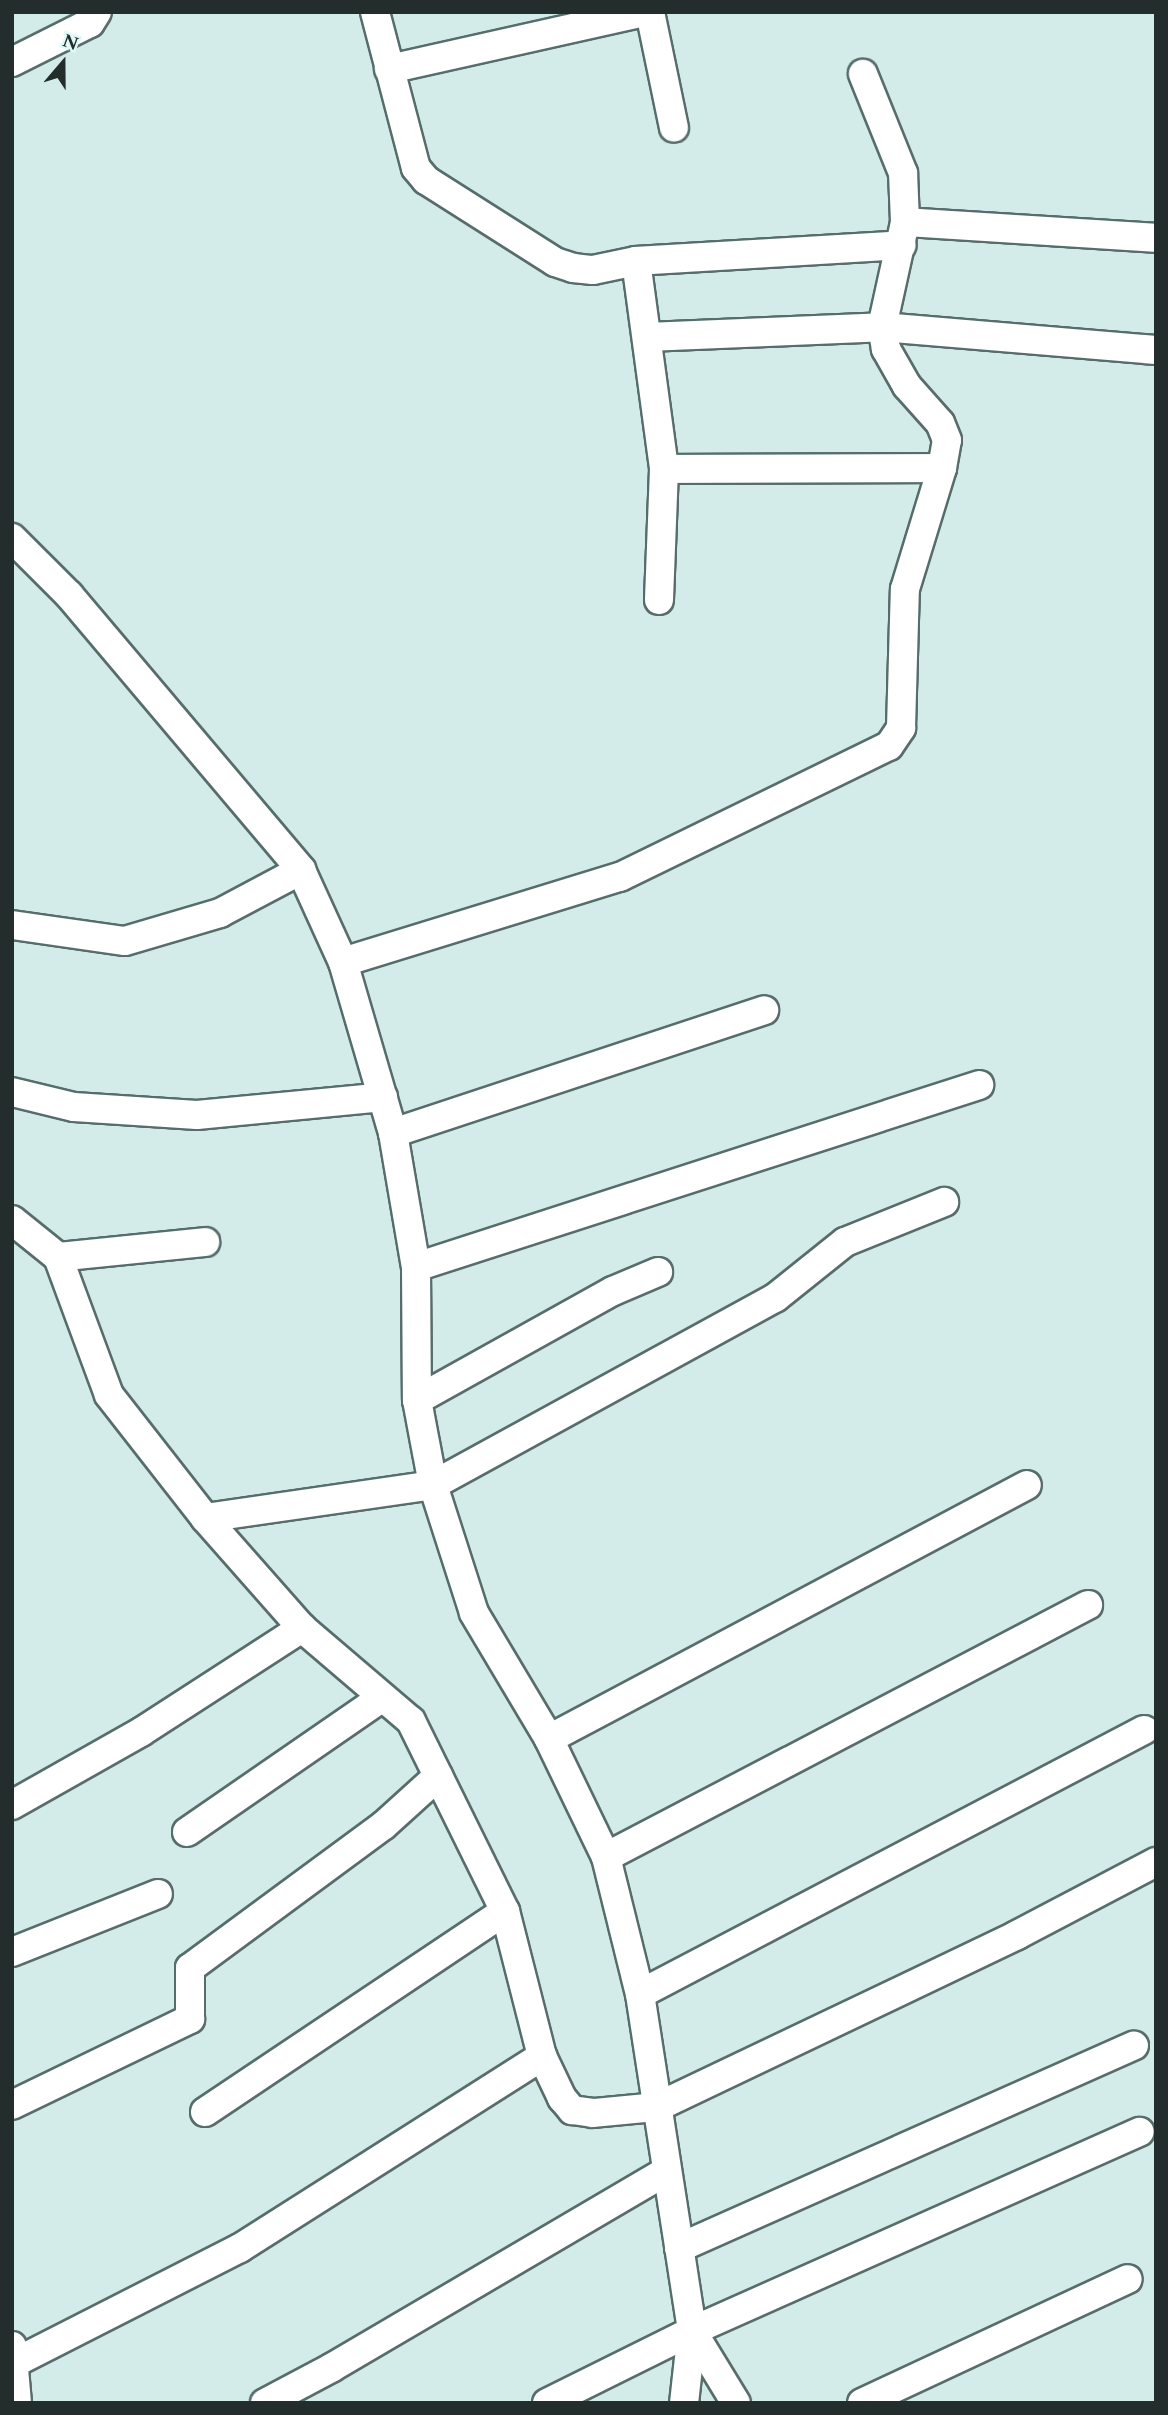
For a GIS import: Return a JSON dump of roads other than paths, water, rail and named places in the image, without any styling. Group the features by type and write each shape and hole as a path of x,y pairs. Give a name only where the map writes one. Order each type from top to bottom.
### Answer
{"street":[{"path":"12,62 90,23 97,12"},
{"path":"375,12 411,156 426,180 555,262 593,270 636,261 904,234 1156,238"},
{"path":"389,69 643,12"},
{"path":"650,12 674,128"},
{"path":"343,962 620,877 889,746 901,728 905,589 942,468 947,440 940,423 907,386 886,349 882,327 904,234 903,173 863,74"},
{"path":"636,261 664,469 659,600"},
{"path":"647,337 882,327 1156,350"},
{"path":"664,469 942,468"},
{"path":"12,538 69,595 301,870 343,962 393,1133 416,1268 417,1400 433,1485 474,1613 549,1739 606,1857 640,1994 692,2331 684,2403"},
{"path":"12,925 125,941 220,913 301,870"},
{"path":"393,1133 764,1010"},
{"path":"416,1268 979,1085"},
{"path":"12,1092 74,1107 197,1115 383,1097"},
{"path":"205,1518 433,1485 775,1298 845,1242 944,1202"},
{"path":"12,1220 58,1257 109,1395 205,1518 302,1628 411,1721 505,1911 542,2056 562,2098 572,2110 593,2113 657,2106 1017,1935 1156,1862"},
{"path":"58,1257 205,1242"},
{"path":"417,1400 613,1291 658,1272"},
{"path":"549,1739 1027,1485"},
{"path":"606,1857 1088,1605"},
{"path":"12,1805 141,1732 302,1628"},
{"path":"187,1832 381,1698"},
{"path":"640,1994 1144,1730"},
{"path":"12,2105 190,2019 190,1968 384,1825 438,1776"},
{"path":"12,1952 158,1894"},
{"path":"205,2112 505,1911"},
{"path":"679,2248 1134,2045"},
{"path":"17,2403 13,2355 240,2248 542,2056"},
{"path":"547,2403 692,2331 1140,2132"},
{"path":"265,2403 331,2368 667,2171"},
{"path":"862,2403 1128,2279"},
{"path":"692,2331 736,2403"}]}
